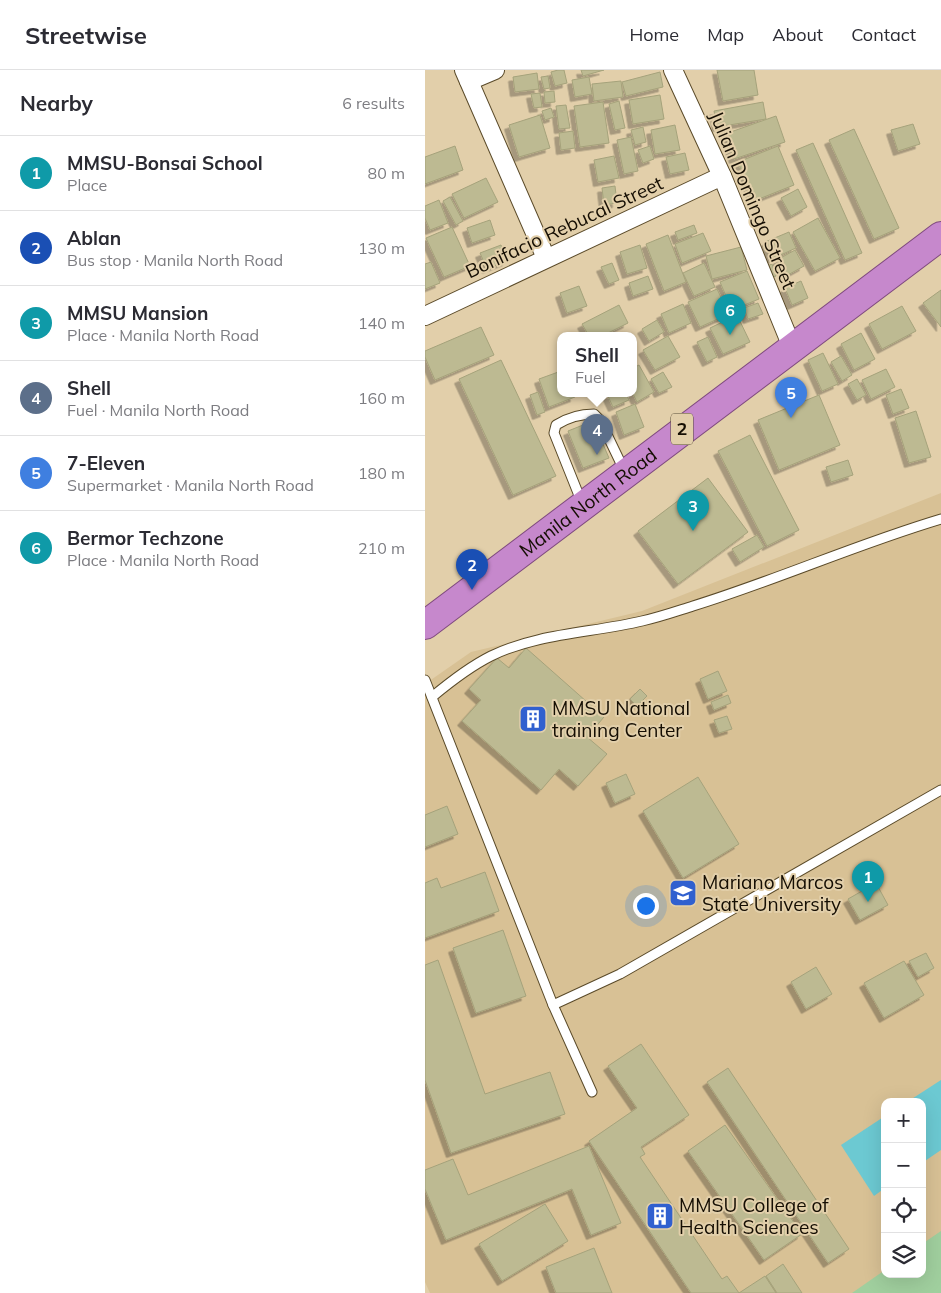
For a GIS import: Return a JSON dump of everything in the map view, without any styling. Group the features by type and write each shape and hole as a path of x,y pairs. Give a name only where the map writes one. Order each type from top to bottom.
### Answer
{"highway":[{"name":"Manila North Road","path":"425,625 625,472 941,236"}],"street":[{"path":"495,70 466,75 547,258"},
{"name":"Julian Domingo Street","path":"673,70 722,176 792,347"},
{"name":"Bonifacio Rebucal Street","path":"425,316 722,176"}],"lane":[{"path":"583,505 554,433 556,425 562,421 585,414 594,414 600,420 625,472"},
{"path":"432,697 457,676 491,656 515,646 546,638 643,621 695,605 894,533 941,519"},
{"path":"425,680 553,1006 592,1092"},
{"path":"553,1006 619,974 941,790"}],"shaded area":[{"name":"Mariano Marcos State University","path":"941,493 941,1293 430,1293 425,1282 425,684 471,652 642,611"}],"green space":[{"path":"941,1231 941,1293 852,1293 881,1273 881,1278 926,1278 926,1241"}],"water":[{"path":"941,1080 941,1150 926,1160 926,1098 913,1098"},
{"path":"881,1119 881,1191 874,1196 841,1145"}],"building":[{"path":"564,70 567,83 555,86 551,72"},
{"path":"581,70 604,70 583,76"},
{"path":"717,70 754,70 758,95 723,101"},
{"path":"660,72 663,87 626,96 622,82"},
{"path":"537,73 539,89 515,92 513,77"},
{"path":"548,76 550,88 544,89 541,77"},
{"path":"589,77 592,94 575,97 572,80"},
{"path":"621,81 623,97 594,101 592,84"},
{"path":"554,91 555,102 545,103 544,92"},
{"path":"540,93 542,107 534,108 531,94"},
{"path":"660,95 664,119 633,124 629,100"},
{"path":"619,101 625,128 615,130 609,104"},
{"path":"603,102 609,143 580,147 574,106"},
{"path":"763,102 766,119 717,127 714,111"},
{"path":"566,105 570,128 559,129 556,106"},
{"path":"551,108 554,117 545,120 542,111"},
{"path":"540,115 550,148 519,157 509,125"},
{"path":"776,116 785,142 734,159 725,134"},
{"path":"913,124 920,144 898,151 891,130"},
{"path":"675,125 680,150 655,154 651,130"},
{"path":"643,127 646,142 635,145 631,130"},
{"path":"854,129 899,228 874,239 829,140"},
{"path":"573,131 575,148 561,150 559,133"},
{"path":"631,137 638,171 624,174 617,140"},
{"path":"813,143 862,253 845,260 796,150"},
{"path":"455,146 463,170 425,184 425,157"},
{"path":"650,146 654,159 643,163 638,150"},
{"path":"778,146 794,185 754,201 738,162"},
{"path":"685,153 689,170 670,174 666,157"},
{"path":"614,156 619,178 598,182 594,160"},
{"path":"486,178 498,202 464,218 452,194"},
{"path":"615,186 617,203 604,205 602,188"},
{"path":"798,189 807,207 791,216 781,198"},
{"path":"450,197 463,221 456,225 443,201"},
{"path":"439,200 448,223 430,230 425,218 425,206"},
{"path":"818,218 840,258 815,271 793,232"},
{"path":"490,220 495,235 472,243 467,228"},
{"path":"694,225 697,233 678,240 675,232"},
{"path":"452,227 470,266 444,277 426,238"},
{"path":"789,232 796,248 772,259 765,242"},
{"path":"703,233 711,251 682,263 675,244"},
{"path":"668,235 686,282 664,291 646,244"},
{"path":"501,245 507,261 487,269 480,253"},
{"path":"640,245 647,268 627,274 620,252"},
{"path":"741,247 747,270 712,279 706,256"},
{"path":"795,250 804,266 786,276 777,260"},
{"path":"431,262 440,283 425,289 425,264"},
{"path":"612,263 619,280 609,284 601,267"},
{"path":"704,263 715,287 694,296 683,273"},
{"path":"772,264 776,276 766,280 762,268"},
{"path":"747,271 759,299 732,310 720,282"},
{"path":"648,276 653,289 633,296 629,283"},
{"path":"801,281 808,298 792,305 785,288"},
{"path":"579,286 587,306 567,313 560,293"},
{"path":"717,289 729,314 700,327 688,302"},
{"path":"941,290 941,327 923,303"},
{"path":"758,303 763,314 748,319 744,308"},
{"path":"683,304 691,323 669,333 661,314"},
{"path":"619,305 628,323 610,332 587,332 582,324"},
{"path":"902,306 916,331 882,349 869,324"},
{"path":"737,315 750,342 723,354 710,328"},
{"path":"657,320 664,332 649,341 642,329"},
{"path":"481,327 494,355 435,380 425,357 425,351"},
{"path":"861,333 875,359 854,370 841,344"},
{"path":"668,336 680,357 655,370 643,350"},
{"path":"708,337 717,357 707,362 697,342"},
{"path":"823,353 838,384 822,391 808,360"},
{"path":"841,356 852,375 842,381 831,362"},
{"path":"501,360 556,476 513,495 459,379"},
{"path":"639,365 654,392 637,402 634,397 637,397 637,366"},
{"path":"886,369 895,387 871,399 862,380"},
{"path":"557,372 557,397 575,397 549,407 539,379"},
{"path":"663,372 672,387 659,393 651,379"},
{"path":"857,379 866,395 857,400 848,384"},
{"path":"901,389 909,408 893,414 886,395"},
{"path":"538,392 545,412 537,415 530,395"},
{"path":"819,395 840,445 779,470 758,420"},
{"path":"608,397 628,397 629,400 613,407"},
{"path":"635,404 644,427 624,435 616,412"},
{"path":"916,411 931,457 909,463 895,418"},
{"path":"593,421 609,458 583,468 568,431"},
{"path":"750,435 799,530 767,546 718,451"},
{"path":"848,460 853,475 831,482 826,467"},
{"path":"708,478 748,532 678,584 638,531"},
{"path":"757,535 764,547 740,562 732,549"},
{"name":"MMSU National training Center","path":"526,648 604,717 587,737 607,754 578,786 559,769 541,790 462,721 481,700 469,689 497,658 509,668"},
{"path":"718,671 727,691 708,699 700,679"},
{"path":"640,689 647,696 637,706 630,699"},
{"path":"728,695 731,703 714,710 711,702"},
{"path":"727,716 732,729 719,733 714,720"},
{"path":"626,774 635,794 615,803 606,783"},
{"path":"698,777 739,844 683,878 643,811"},
{"path":"447,806 458,834 425,847 425,815"},
{"path":"485,872 499,911 425,938 425,883 437,878 441,888"},
{"path":"876,883 888,905 860,920 848,899"},
{"path":"503,930 526,996 476,1013 453,948"},
{"path":"926,953 934,968 918,977 909,961"},
{"path":"438,960 485,1094 550,1072 565,1114 451,1153 425,1080 425,965"},
{"path":"904,961 924,995 884,1018 864,983"},
{"path":"816,967 832,994 806,1009 791,982"},
{"name":"MMSU College of Health Sciences","path":"641,1044 689,1115 641,1147 645,1154 640,1157 722,1279 727,1276 739,1293 691,1293 589,1141 637,1108 608,1066"},
{"path":"728,1068 849,1249 828,1263 707,1082"},
{"path":"725,1125 802,1234 764,1260 688,1151"},
{"path":"589,1146 621,1223 591,1235 572,1189 446,1240 425,1189 425,1170 453,1159 468,1195"},
{"path":"545,1204 568,1241 502,1281 479,1244"},
{"path":"594,1248 612,1293 556,1293 546,1267"},
{"path":"783,1264 802,1293 777,1293 766,1276"},
{"name":"MMSU College of Health Sciences","path":"765,1276 776,1293 739,1293"}],"place":[{"name":"Bermor Techzone","path":"730,335"},
{"name":"7-Eleven","path":"791,418"},
{"name":"Shell","path":"597,455"},
{"name":"MMSU Mansion","path":"693,531"},
{"name":"Ablan","path":"472,590"},
{"name":"MMSU National training Center","path":"533,719"},
{"name":"Mariano Marcos State University","path":"683,893"},
{"name":"MMSU-Bonsai School","path":"868,902"},
{"name":"MMSU College of Health Sciences","path":"660,1216"}]}
